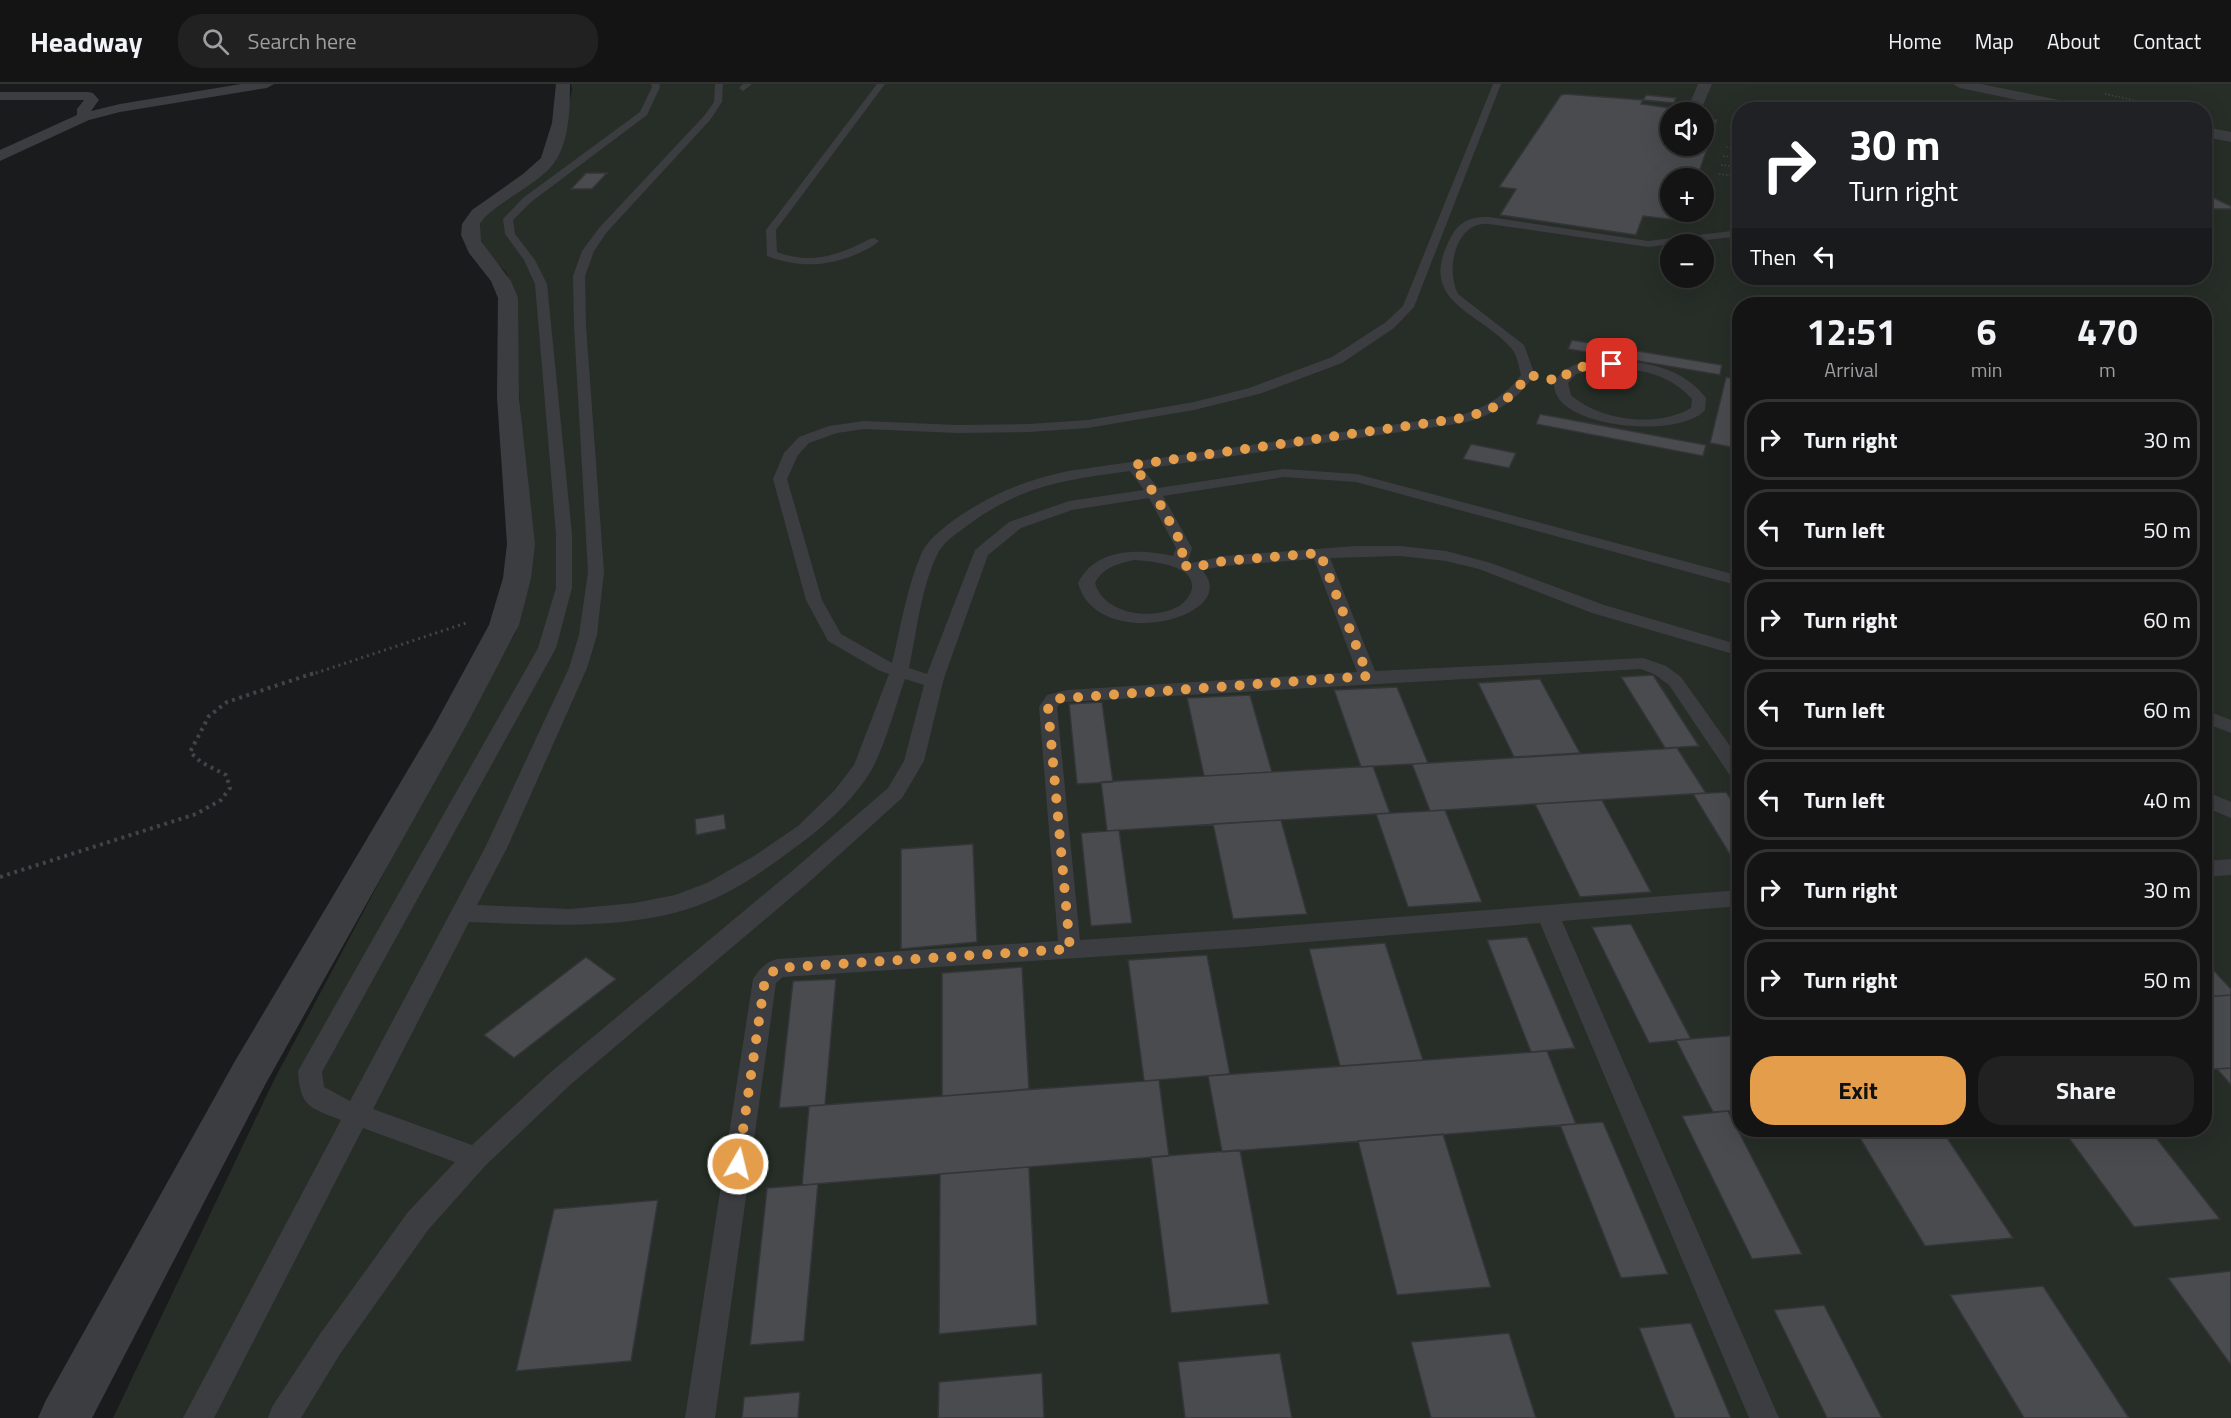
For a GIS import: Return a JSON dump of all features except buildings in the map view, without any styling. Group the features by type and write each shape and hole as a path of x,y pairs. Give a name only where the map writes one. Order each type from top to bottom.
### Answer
{"street":[{"path":"0,156 84,117 120,108 267,84"},
{"path":"64,1418 250,1073 450,726 504,625 517,578 521,544 508,397 508,298 503,283 470,234 472,222 482,210 546,163 563,105 563,84"},
{"path":"1697,102 1705,84"},
{"path":"1960,84 2049,102"},
{"path":"0,96 88,96 92,100 84,109 84,117"},
{"path":"2212,133 2231,137"}],"lane":[{"path":"476,1158 331,1105 312,1094 310,1071 548,648 564,588 564,534 541,284 529,260 510,234 508,219 527,201 644,113 656,87 655,84"},
{"path":"198,1418 496,848 578,668 594,606 596,572 578,295 579,276 582,265 603,230 707,118 718,102 719,84"},
{"path":"874,241 846,256 816,263 789,262 771,254 771,230 881,84"},
{"path":"933,682 884,666 834,637 814,600 780,479 791,453 810,436 834,429 864,425 957,429 1029,428 1088,424 1155,414 1254,391 1337,360 1390,325 1408,307 1497,84"},
{"path":"463,913 570,916 634,911 677,903 715,889 762,861 805,831 841,795 863,767 899,671 931,550 947,533 988,503 1038,482 1133,465 1463,418 1490,410 1544,378 1583,366 1612,364 1644,367 1673,377 1693,390 1699,405 1696,411 1677,421 1663,424 1630,423 1582,410 1564,396 1560,388 1544,378 1519,348 1454,296 1446,276 1454,243 1462,227 1470,222 1492,221 1648,244 1732,234"},
{"path":"1133,465 1154,493 1184,548 1184,565"},
{"path":"284,1418 330,1344 418,1221 476,1158 561,1078 800,878 895,793 914,761 933,682 981,553 1015,525 1069,506 1284,473 1357,478 1732,579"},
{"path":"1184,565 1198,576 1199,595 1193,603 1169,616 1136,619 1119,616 1095,603 1088,595 1086,585 1089,576 1106,562 1119,557 1150,555 1184,565 1320,553 1400,551 1446,556 1485,566 1598,609 1732,649"},
{"path":"1320,553 1368,676"},
{"path":"1070,949 1048,707 1054,699 1368,676 1643,663 1660,670 1675,681 1732,763"},
{"path":"2212,719 2231,727"},
{"path":"2212,801 2231,810"},
{"path":"2212,868 2231,867"},
{"path":"700,1418 765,979 777,968 1246,938 1732,899"},
{"path":"1547,913 1764,1418"}],"path":[{"path":"2098,93 2141,102"},
{"path":"1726,147 1732,148"},
{"path":"1723,156 1732,157"},
{"path":"1721,165 1732,166"},
{"path":"1719,174 1732,176"},
{"path":"0,877 196,814 221,800 230,788 226,775 201,762 190,752 208,716 227,702 507,611"}],"shaded area":[{"path":"571,84 2231,84 2231,1418 113,1418 274,1080 461,728 515,634 528,585 529,517 519,392 516,301 507,274 487,251 477,233 484,216 556,160 572,90"}],"route":[{"path":"738,1164 765,979 777,968 1070,949 1048,707 1054,699 1067,696 1368,676 1320,553 1224,561 1190,568 1179,562 1184,548 1154,493 1133,465 1382,432 1463,418 1482,413 1514,395 1528,375 1560,381 1572,370 1583,366 1612,364"}]}
